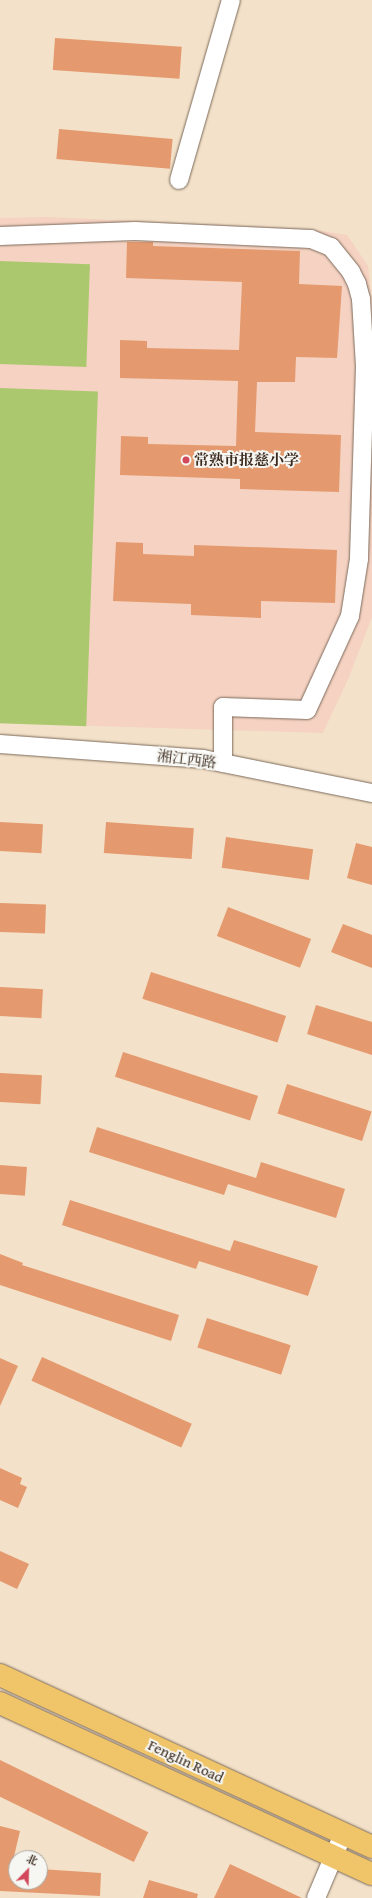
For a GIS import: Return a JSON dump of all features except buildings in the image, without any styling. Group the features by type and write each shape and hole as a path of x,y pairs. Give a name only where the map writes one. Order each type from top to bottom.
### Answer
{"main road":[{"name":"Fenglin Road","path":"0,1675 372,1847"},
{"name":"Fenglin Road","path":"0,1703 372,1874"}],"street":[{"path":"180,180 231,0"},
{"path":"0,236 135,231 311,239 331,247 351,272 357,284 361,299 365,366 359,559 350,616 307,710 223,707 223,763"},
{"name":"湘江西路","path":"0,744 203,759 371,788"},
{"path":"316,1898 343,1834"}],"shaded area":[{"name":"常熟市报慈小学","path":"46,217 308,229 347,235 368,266 372,303 372,617 349,677 323,733 0,723 0,218"}],"green space":[{"path":"0,261 90,264 86,367 0,364"},
{"path":"0,388 98,391 86,726 0,723"}],"place":[{"name":"常熟市报慈小学","path":"186,460"}]}
